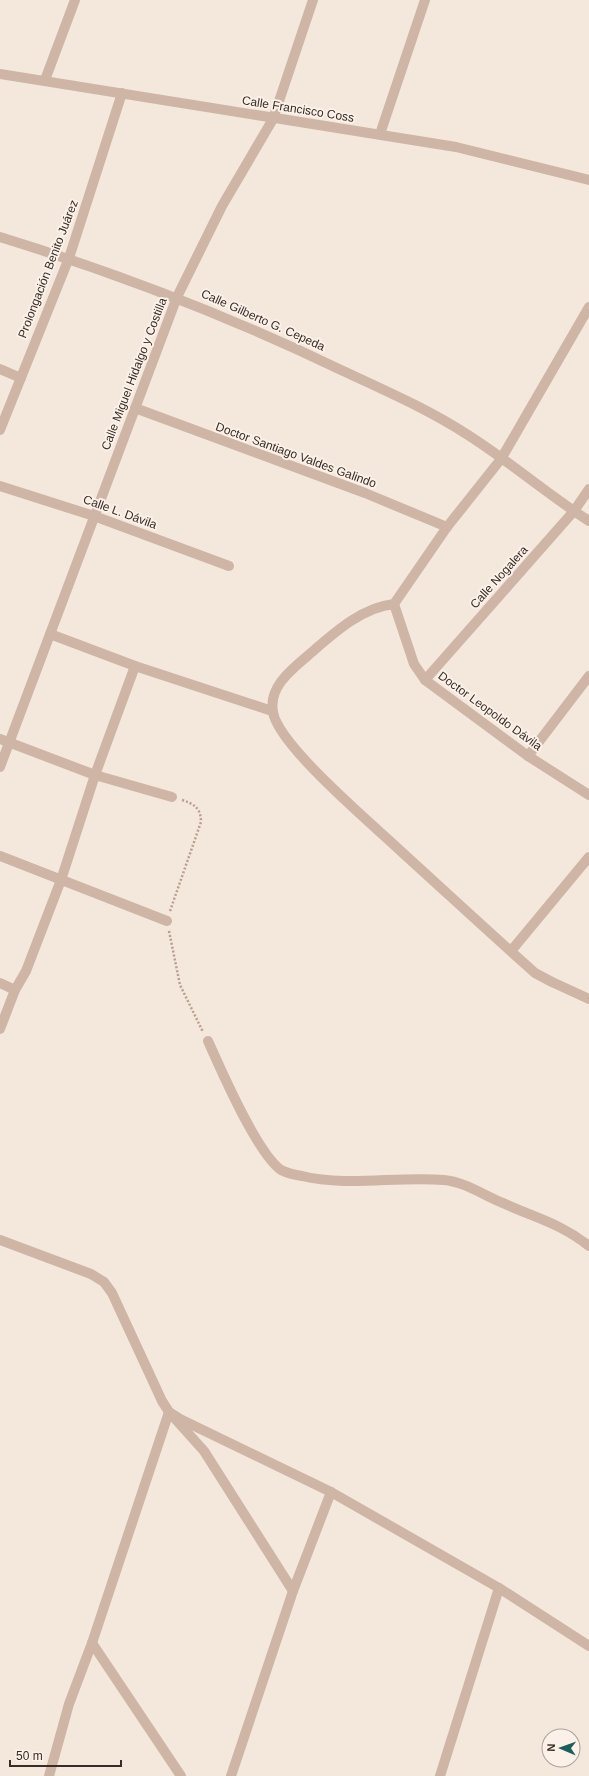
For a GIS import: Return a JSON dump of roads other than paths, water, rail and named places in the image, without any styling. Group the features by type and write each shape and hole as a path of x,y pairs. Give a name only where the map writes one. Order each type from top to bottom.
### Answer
{"street":[{"path":"45,80 75,0"},
{"name":"Calle Miguel Hidalgo y Costilla","path":"0,767 5,741 50,634 177,297 222,206 273,119 313,0"},
{"path":"380,134 425,0"},
{"name":"Calle Francisco Coss","path":"0,74 45,80 273,119 380,134 456,147 589,180"},
{"name":"Prolongación Benito Juárez","path":"0,430 69,258 122,93"},
{"name":"Calle Gilberto G. Cepeda","path":"0,236 69,258 177,297 302,351 417,406 468,435 589,521"},
{"path":"589,308 501,459 447,527 394,604 382,605 370,610 321,644 278,685 272,700 272,711 284,736 337,792 535,972 552,982 589,999"},
{"path":"0,369 21,378"},
{"name":"Doctor Santiago Valdes Galindo","path":"135,408 365,493 447,527"},
{"name":"Calle L. Dávila","path":"0,486 94,516 229,566"},
{"name":"Calle Nogalera","path":"425,680 574,511 589,489"},
{"name":"Doctor Leopoldo Dávila","path":"394,604 414,664 425,680 528,756 589,795"},
{"path":"50,634 136,666 272,711"},
{"path":"0,1029 16,990 26,971 61,880 95,775 136,666"},
{"path":"528,756 589,676"},
{"path":"5,741 95,775 172,797"},
{"path":"0,856 167,921"},
{"path":"511,951 589,857"},
{"path":"0,983 16,990"},
{"path":"208,1041 227,1083 260,1143 282,1170 292,1174 322,1180 412,1180 453,1182 466,1185 512,1207 561,1226 589,1246"},
{"path":"0,1240 91,1274 104,1282 112,1293 162,1401 169,1412 208,1457 293,1591"},
{"path":"169,1412 180,1419 331,1492 499,1588 589,1646"},
{"path":"49,1776 69,1704 92,1643 169,1412"},
{"path":"231,1776 293,1591 331,1492"},
{"path":"440,1776 499,1588"},
{"path":"92,1643 181,1776"}]}
